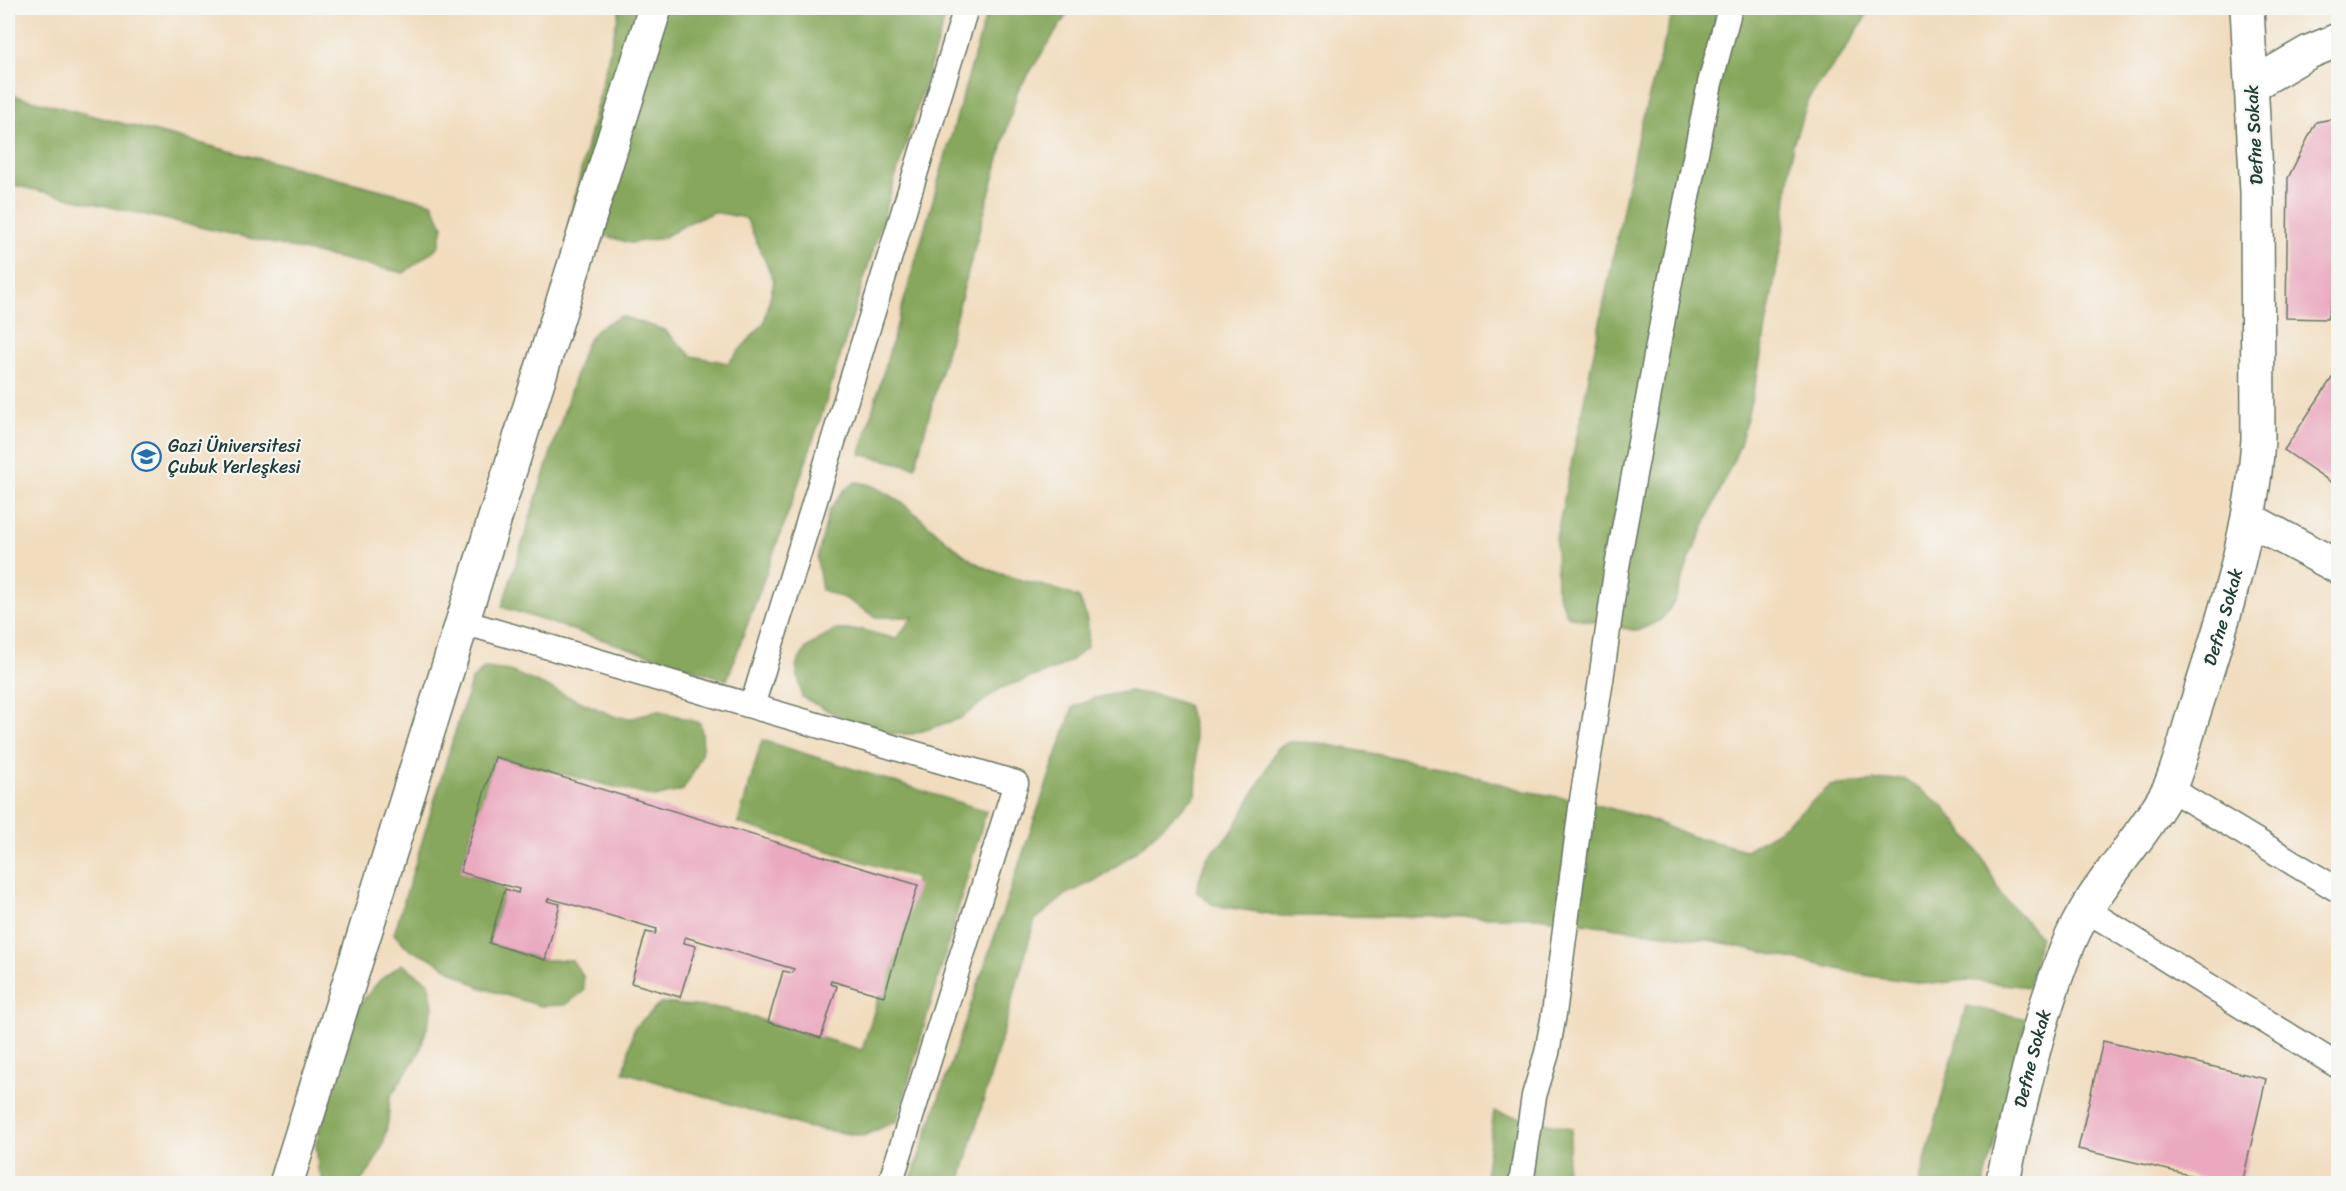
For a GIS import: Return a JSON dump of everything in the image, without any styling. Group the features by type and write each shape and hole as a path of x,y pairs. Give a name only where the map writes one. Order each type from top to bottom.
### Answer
{"street":[{"path":"286,1184 655,8"},
{"name":"Defne Sokak","path":"2002,1184 2051,990 2085,909 2152,818 2169,788 2229,595 2249,519 2256,481 2258,440 2257,192 2247,8"},
{"path":"2252,85 2309,52 2338,40"},
{"path":"2249,519 2338,567"}],"lane":[{"path":"752,706 966,8"},
{"path":"1521,1184 1534,1096 1547,1053 1554,1014 1582,800 1616,572 1710,83 1730,8"},
{"path":"462,622 1016,783 890,1184"},
{"path":"2169,788 2338,890"},
{"path":"2085,909 2338,1066"}],"green space":[{"path":"620,8 948,8 824,408 727,680 502,607 585,345 598,328 621,316 664,330 692,356 728,363 764,323 774,281 746,218 714,212 690,222 663,238 630,243 568,225"},
{"path":"988,8 1071,8 1017,92 915,467 860,454"},
{"path":"1674,8 1868,8 1865,18 1844,51 1810,96 1793,144 1783,234 1757,377 1740,445 1688,563 1675,601 1661,620 1637,631 1568,616 1557,592 1556,539 1638,135"},
{"path":"8,94 432,203 443,226 439,246 404,273 8,184"},
{"path":"856,482 887,493 978,564 990,570 1079,598 1087,622 1087,647 1070,661 1055,669 1001,688 961,718 913,734 883,734 832,713 802,697 796,666 806,648 834,630 862,630 896,639 913,617 876,617 846,599 822,590 817,559 829,511 844,490"},
{"path":"484,668 510,671 616,717 634,718 657,710 700,723 703,742 700,758 683,790 655,797 495,757 460,871 505,889 489,943 545,960 572,960 583,976 584,991 565,1005 541,1006 479,987 427,956 410,950 394,934 472,680"},
{"path":"1129,691 1160,696 1187,705 1196,750 1196,795 1143,845 1104,876 1067,894 1035,920 960,1183 910,1183 1073,707 1095,698"},
{"path":"762,740 986,811 897,1121 863,1136 806,1127 624,1072 634,1028 661,1003 725,1009 862,1050 916,878 738,823"},
{"path":"1289,742 1318,743 1439,766 1525,791 1587,802 1645,818 1691,836 1746,850 1778,831 1830,786 1903,778 1944,806 1981,855 2003,897 2040,936 2029,987 1967,980 1932,984 1869,976 1714,941 1537,917 1282,916 1213,905 1196,891 1206,859 1231,833 1276,749"},
{"path":"402,964 429,983 433,1007 420,1051 390,1097 383,1145 370,1170 359,1183 325,1184 318,1169 316,1143 358,1006 380,980"},
{"path":"1966,1006 2027,1019 1984,1183 1919,1184"},
{"path":"1494,1112 1572,1128 1564,1183 1484,1184"}],"building":[{"path":"2277,8 2312,8 2312,9 2278,13"},
{"path":"2338,118 2338,298 2333,298 2327,319 2286,318 2288,178 2316,122"},
{"path":"2338,369 2338,483 2337,486 2284,450"},
{"path":"495,757 918,885 884,996 831,981 830,984 837,986 821,1038 768,1022 783,971 792,973 794,969 685,937 684,943 696,946 680,997 631,983 646,932 655,934 657,929 549,898 547,901 560,904 545,960 489,943 505,889 518,893 519,889 460,872"},
{"path":"2103,1041 2266,1079 2242,1184 2228,1184 2078,1149"}],"place":[{"name":"Gazi Üniversitesi Çubuk Yerleşkesi","path":"147,456"}]}
